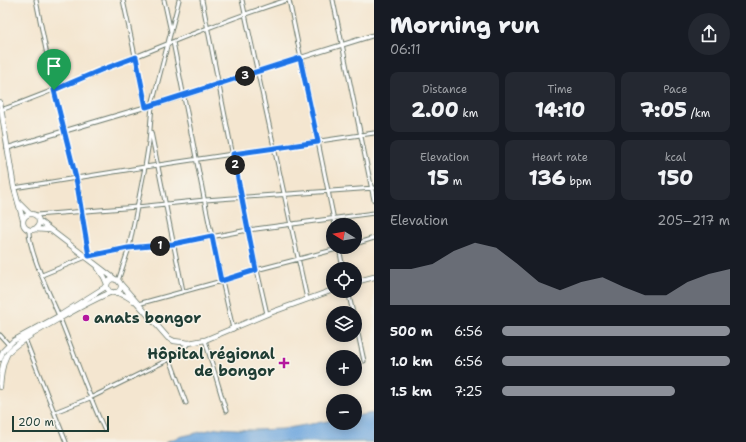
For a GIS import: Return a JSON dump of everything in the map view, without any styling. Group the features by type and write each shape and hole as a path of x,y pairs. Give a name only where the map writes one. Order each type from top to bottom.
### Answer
{"highway":[{"path":"0,102 14,188 24,225 32,229 52,231"},
{"path":"17,200 30,214"},
{"path":"23,220 25,216 30,214 36,215 39,221 88,257 104,277 108,289 126,296 138,304"},
{"path":"32,229 38,226 39,221"},
{"path":"94,264 118,281 168,338 174,341 189,343 205,340 267,314 326,292"},
{"path":"362,280 374,277"},
{"path":"0,387 4,362 12,348 59,318 107,285 111,280 118,281"},
{"path":"0,359 3,352 9,345 23,334 114,292 120,288 118,281"}],"street":[{"path":"36,0 54,90 83,212 88,257"},
{"path":"123,0 146,107"},
{"path":"164,0 171,33"},
{"path":"118,281 128,248 145,167 152,105 179,0"},
{"path":"202,0 256,270 267,314"},
{"path":"242,0 307,299"},
{"path":"1,111 168,43 245,14 288,0 334,218 374,212"},
{"path":"333,0 373,188 374,200"},
{"path":"7,148 183,96 258,71 374,36"},
{"path":"173,42 221,281 233,329"},
{"path":"150,128 183,291"},
{"path":"14,188 374,133"},
{"path":"36,215 242,197 373,188"},
{"path":"42,275 88,257 128,248 173,244 248,230 326,219"},
{"path":"32,229 30,240 42,275 90,398 104,429"},
{"path":"362,242 374,238"},
{"path":"138,304 326,252"},
{"path":"0,335 9,345"},
{"path":"25,339 56,412 66,442"},
{"path":"205,340 226,411"},
{"path":"360,342 364,361"},
{"path":"56,412 90,398 170,359 189,343"},
{"path":"170,359 186,403"}],"water":[{"path":"374,413 374,442 165,442 179,437 218,428 252,430 283,429 326,421 326,430 362,430 362,415"}],"place":[{"name":"anats bongor","path":"86,318"},
{"name":"Hôpital régional de bongor","path":"284,363"}],"route":[{"path":"136,57 146,107 300,58 318,142 233,154 256,270 221,281 212,236 173,244 128,248 89,256 83,212 76,178 54,90 136,57"}]}
